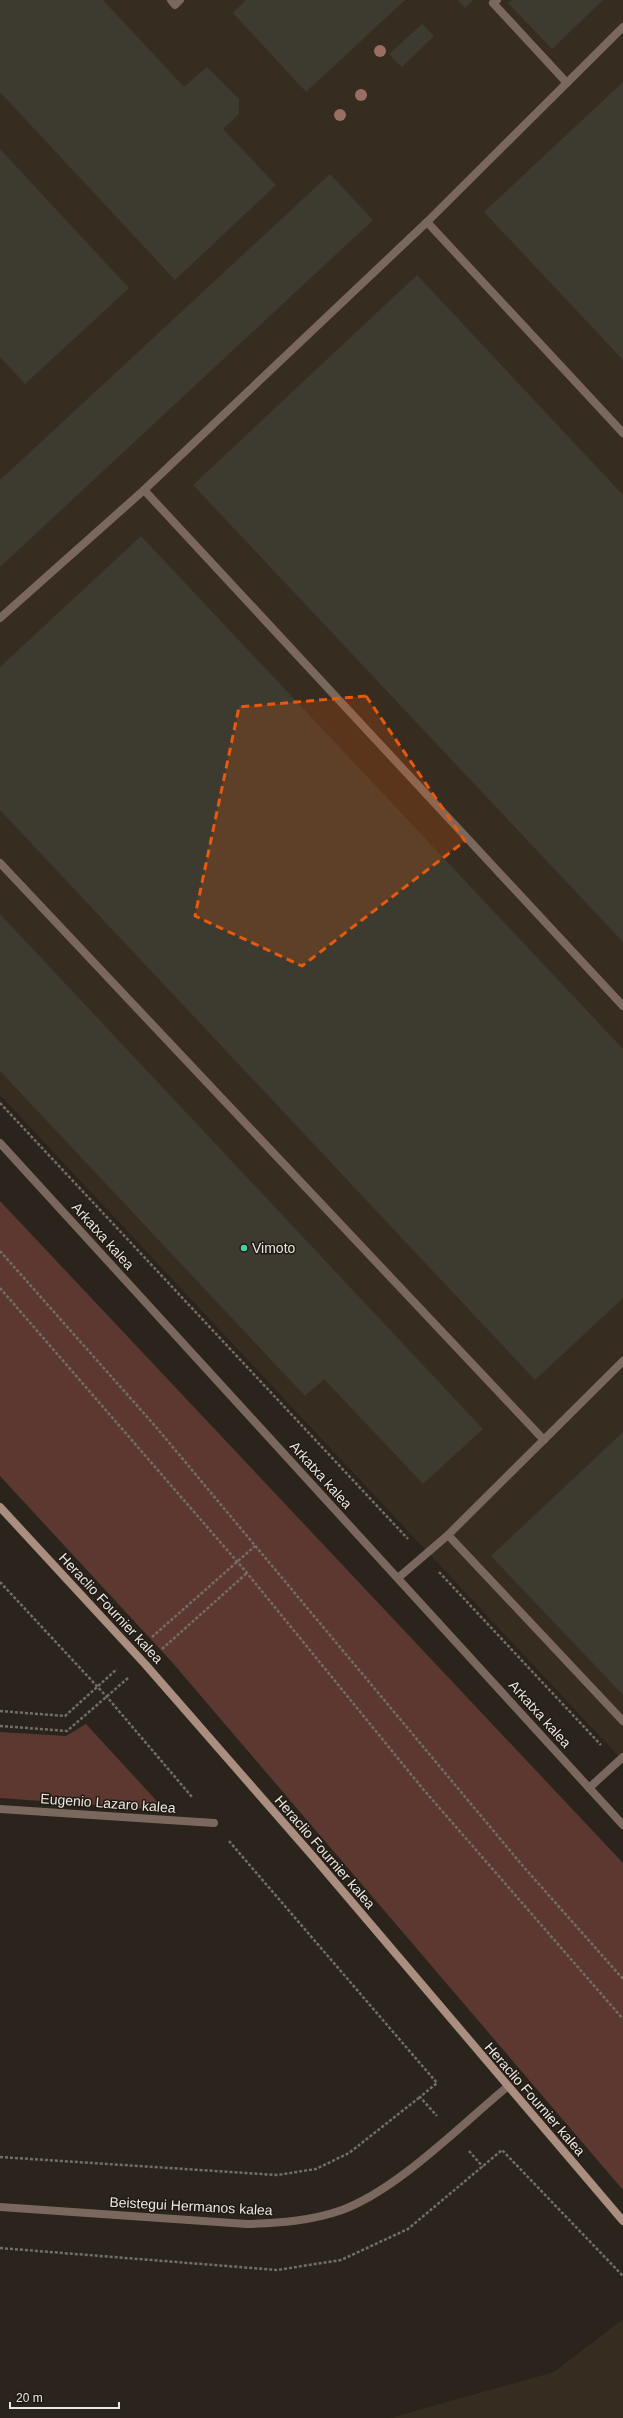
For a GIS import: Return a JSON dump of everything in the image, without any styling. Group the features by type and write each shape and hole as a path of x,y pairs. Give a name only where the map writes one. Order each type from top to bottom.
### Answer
{"main road":[{"name":"Heraclio Fournier kalea","path":"0,1507 145,1664 317,1861 507,2087 623,2221"}],"street":[{"path":"170,0 175,5 180,0"},
{"path":"497,0 493,3 567,83"},
{"path":"0,618 144,490 427,222 623,27"},
{"path":"427,222 623,433"},
{"path":"144,490 623,1006"},
{"path":"0,863 544,1440"},
{"name":"Arkatxa kalea","path":"0,1143 623,1825"},
{"path":"398,1578 448,1535 623,1361"},
{"path":"448,1535 623,1720"},
{"path":"589,1788 620,1759"},
{"name":"Eugenio Lazaro kalea","path":"0,1809 214,1823"},
{"name":"Beistegui Hermanos kalea","path":"0,2207 247,2224 288,2223 343,2209 379,2191 507,2087"}],"path":[{"path":"0,1103 424,1556 620,1759"},
{"path":"0,1251 156,1427 522,1865 623,1979"},
{"path":"0,1288 242,1568 423,1789 623,2019"},
{"path":"0,1582 107,1697 437,2083 348,2153 316,2169 277,2175 0,2157"},
{"path":"420,2097 483,2167"}],"highlighted area":[{"path":"366,696 465,841 302,966 195,916 239,707"}],"shaded area":[{"path":"0,0 623,0 623,1761 0,1095"},
{"path":"0,1201 623,1863 623,2190 171,1661 0,1476"},
{"path":"86,1724 165,1810 0,1798 0,1732 66,1736"},
{"path":"623,2319 623,2418 390,2418 554,2372"}],"building":[{"path":"0,0 103,0 184,87 207,67 239,99 239,114 223,129 276,185 175,280 0,92"},
{"path":"246,0 405,0 306,92 233,13"},
{"path":"457,0 473,0 465,8"},
{"path":"512,0 603,0 552,49 508,3"},
{"path":"422,24 434,36 402,67 389,54"},
{"path":"623,82 623,360 484,212"},
{"path":"0,149 129,288 25,384 0,357"},
{"path":"330,174 373,220 0,567 0,480"},
{"path":"417,275 623,495 623,942 193,485"},
{"path":"141,536 623,1049 623,1298 535,1380 0,810 0,667"},
{"path":"0,914 483,1429 423,1484 324,1379 305,1396 0,1071"},
{"path":"623,1432 623,1695 491,1556"}],"place":[{"name":"Vimoto","path":"244,1248"}]}
